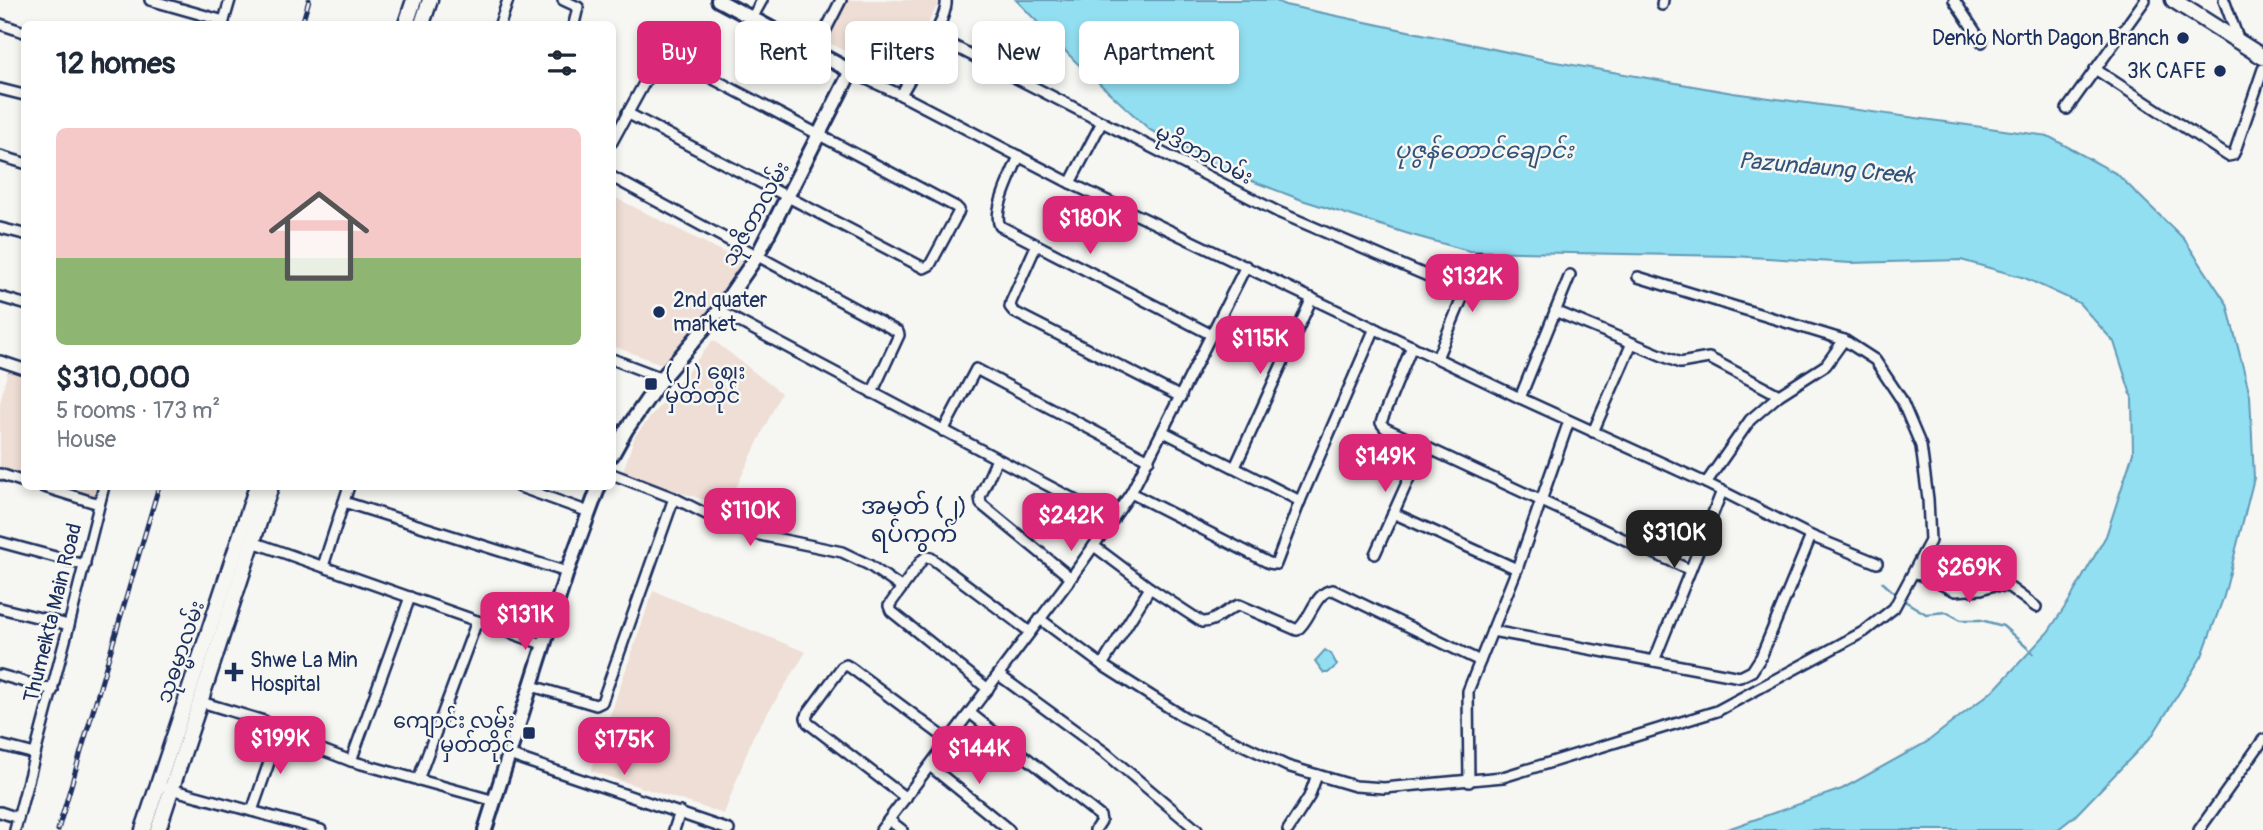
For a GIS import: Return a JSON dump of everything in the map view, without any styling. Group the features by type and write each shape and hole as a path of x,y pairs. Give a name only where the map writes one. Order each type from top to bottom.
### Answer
{"main road":[{"path":"407,21 414,0"},
{"path":"423,21 430,0"},
{"path":"718,0 758,21"},
{"path":"2173,0 2263,57"},
{"name":"သုဇိတာလမ်း","path":"616,443 662,378 719,311 757,256 846,84"},
{"name":"သုဓမ္မာလမ်း","path":"158,830 165,788 211,649 256,490"},
{"name":"သုဓမ္မာလမ်း","path":"143,830 165,788 201,702 211,649 253,542 270,490"},
{"path":"485,830 567,572 597,490"}],"street":[{"path":"150,0 217,21"},
{"path":"224,21 230,0"},
{"path":"501,21 508,0"},
{"path":"563,0 578,7 575,21"},
{"path":"752,18 762,0"},
{"path":"830,21 841,0"},
{"path":"940,21 947,6 946,0"},
{"path":"1954,0 1982,42"},
{"path":"2067,109 2145,0"},
{"path":"2224,0 2239,43"},
{"path":"0,24 21,31"},
{"name":"မုဒိတာလမ်း","path":"958,48 1278,212 1465,292"},
{"path":"616,134 627,113 659,56 664,53 956,206 959,210 930,265 924,268 627,113"},
{"path":"2095,69 2228,156 2233,156 2263,69"},
{"path":"877,84 1070,183 1520,398 1706,483 1811,536 1877,563"},
{"path":"901,95 907,84"},
{"path":"0,89 21,94"},
{"path":"1070,183 1102,122"},
{"path":"0,156 21,162"},
{"path":"1019,156 998,211 997,222 1036,246 1213,335"},
{"path":"616,179 899,334 872,393"},
{"path":"0,228 21,233"},
{"path":"1036,246 1011,302 1010,307 1014,312 1181,397"},
{"path":"1437,358 1479,258"},
{"path":"881,830 1071,578 1131,493 1246,266"},
{"path":"1520,398 1570,275"},
{"path":"1040,619 1102,665 1184,717 1287,766 1355,786 1384,788 1503,777 1717,711 1865,631 1894,608 1930,541 1928,499 1920,446 1900,400 1875,360 1844,340 1638,277"},
{"path":"0,297 21,303"},
{"path":"1235,467 1312,298"},
{"path":"719,311 1113,520"},
{"path":"1555,311 1680,363 1709,358 1779,395"},
{"path":"1131,493 1269,564 1276,564 1300,501 1375,328"},
{"path":"1706,483 1750,420 1779,395 1826,365 1844,340"},
{"path":"1593,432 1632,343"},
{"path":"1412,346 1381,423 1385,428 1690,570"},
{"path":"0,361 21,368"},
{"path":"616,361 662,378"},
{"path":"943,431 976,369 1149,460"},
{"path":"1469,782 1468,691 1517,569 1569,421"},
{"path":"1164,432 1300,501"},
{"path":"1375,554 1423,447"},
{"path":"997,459 979,497 981,504 1071,578"},
{"path":"0,474 21,481"},
{"path":"616,476 755,534 842,552 869,565 902,588"},
{"path":"54,490 99,504"},
{"name":"Thumeikta Main Road","path":"15,830 103,490"},
{"path":"323,566 348,490"},
{"path":"528,490 589,512"},
{"path":"1654,661 1721,491"},
{"path":"532,686 596,705 602,702 674,498"},
{"path":"344,502 567,572"},
{"path":"1393,513 1517,569"},
{"path":"1492,631 1740,677 1752,671 1761,657 1811,536"},
{"path":"0,542 85,565"},
{"path":"253,542 545,645"},
{"path":"1094,546 1150,588 1202,622 1208,623 1239,605 1297,629 1303,625 1320,596 1326,590 1332,590 1480,661"},
{"path":"988,689 891,611 889,606 902,588 926,557 931,558 1030,632"},
{"path":"1914,572 1955,591 1994,585 2009,587 2036,607"},
{"path":"1102,665 1150,588"},
{"path":"351,761 410,597"},
{"path":"0,608 69,625"},
{"path":"418,780 477,621"},
{"path":"906,798 808,723 808,713 846,665 949,741"},
{"path":"999,675 1107,754 1197,830"},
{"path":"0,676 52,690"},
{"path":"201,702 264,721 299,742 351,761 495,801"},
{"path":"970,713 1100,816 1101,821 1095,830"},
{"path":"251,811 280,731"},
{"path":"2199,830 2263,740"},
{"path":"0,745 35,754"},
{"path":"509,755 729,830"},
{"path":"930,765 1009,830"},
{"path":"1287,830 1309,797 1317,775"},
{"path":"165,788 321,830"},
{"path":"0,812 18,818"},
{"path":"674,830 680,812"},
{"path":"889,820 902,830"}],"shaded area":[{"path":"847,0 940,0 929,21 845,21 845,51 831,44 831,31"},
{"name":"2nd quater market","path":"616,198 741,261 732,279 664,365 616,347"},
{"path":"713,340 781,393 727,507 622,474 635,436"},
{"path":"8,369 21,373 21,475 0,469 0,403"},
{"path":"70,490 96,490 94,497"},
{"path":"653,591 806,652 753,736 724,814 591,771"}],"water":[{"name":"ပုဇွန်တောင်ချောင်း","path":"1016,0 1274,0 1285,5 1550,61 1733,93 2048,136 2117,174 2184,239 2227,304 2250,395 2254,478 2224,596 2202,656 2152,736 2075,816 2057,830 1725,830 1842,789 1927,742 1995,689 2048,632 2106,536 2133,453 2132,398 2114,342 2079,303 2025,278 1961,260 1851,263 1733,256 1469,251 1412,235 1302,200 1231,173 1150,130 1100,84 1239,84 1239,21 1079,21 1079,65 1065,51 1065,21 1036,21"},
{"path":"1325,650 1331,654 1337,665 1328,673 1324,673 1315,661"}],"waterway":[{"path":"1882,582 1898,596"},
{"path":"1903,600 1926,614 1946,612 1961,620 1981,620 2003,626 2033,653"}],"railway":[{"path":"303,21 309,0"},
{"path":"58,830 158,490"}],"place":[{"name":"Denko North Dagon Branch","path":"2183,38"},
{"name":"3K CAFE","path":"2220,71"},
{"name":"2nd quater market","path":"659,312"},
{"name":"( ၂ ) ဈေး မှတ်တိုင်","path":"651,384"},
{"name":"Shwe La Min Hospital","path":"234,672"},
{"name":"ကျောင်း လမ်း မှတ်တိုင်","path":"529,733"}],"district":[{"name":"အမှတ် (၂) ရပ်ကွက်","path":"914,520"}],"water label":[{"name":"Pazundaung Creek","path":"1826,168"}]}
